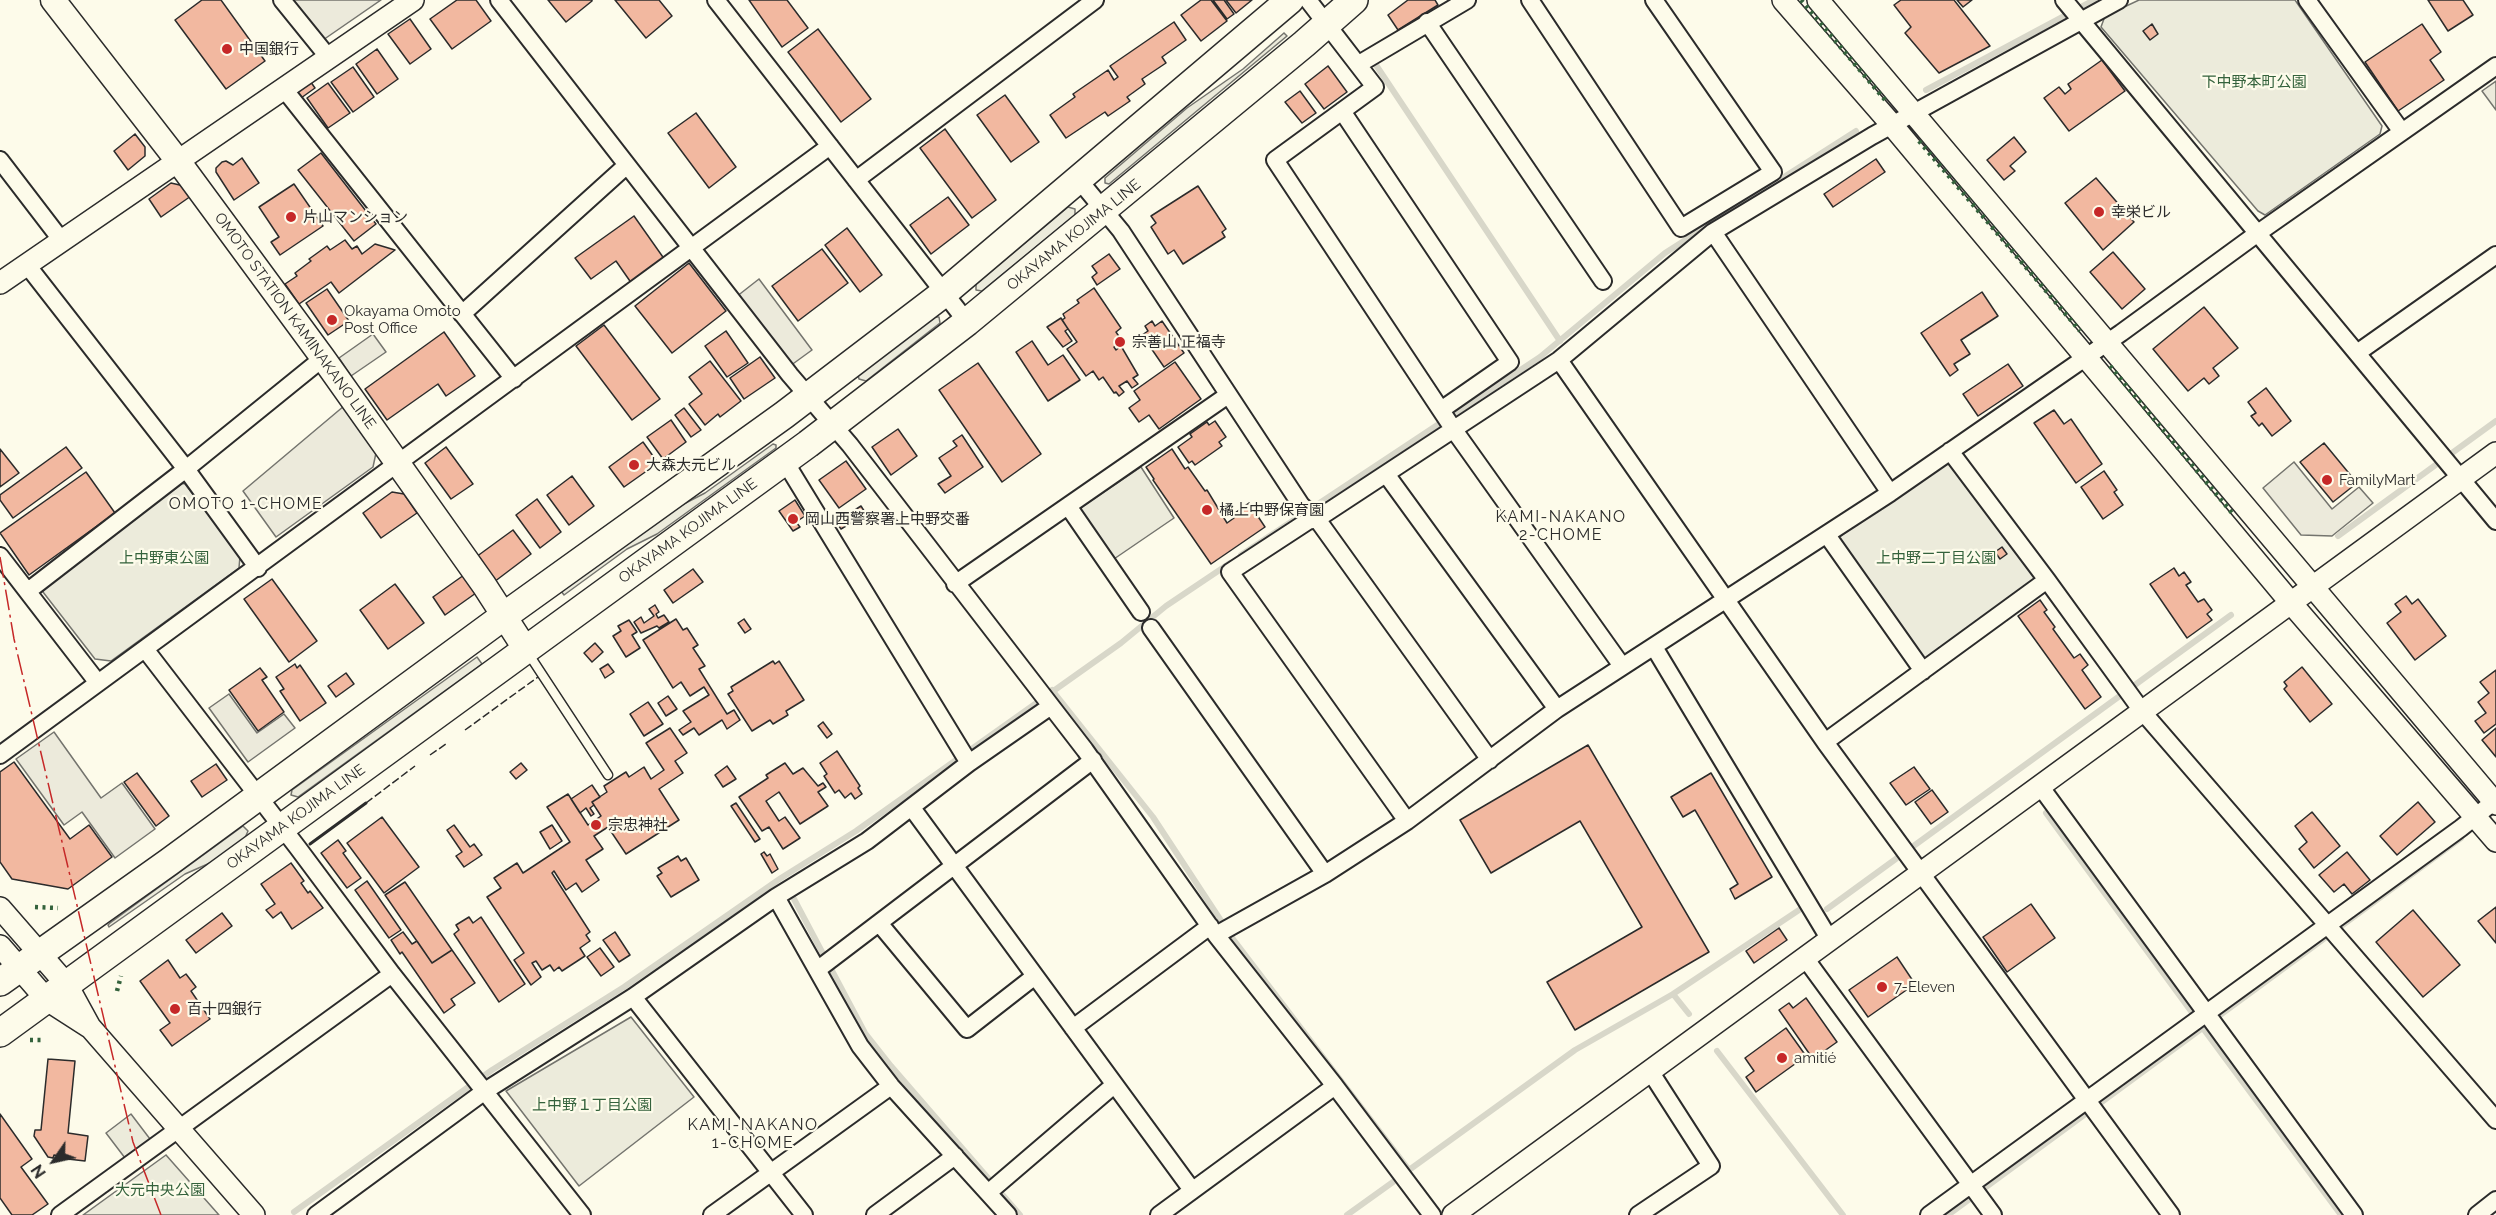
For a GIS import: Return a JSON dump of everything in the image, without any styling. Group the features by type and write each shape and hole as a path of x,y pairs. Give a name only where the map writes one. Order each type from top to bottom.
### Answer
{"main road":[{"name":"OMOTO STATION KAMINAKANO LINE","path":"53,0 178,161 323,358 526,650"},
{"path":"20,968 764,430 944,293 1290,0"},
{"name":"OKAYAMA KOJIMA LINE","path":"0,1033 833,425 967,322 1327,25 1354,0"}],"street":[{"path":"282,0 329,58"},
{"path":"0,283 413,0"},
{"path":"499,0 1047,700 1432,1215"},
{"path":"716,0 967,322"},
{"path":"856,180 1095,0"},
{"path":"1308,0 1375,87 1275,160 1447,420 1622,666"},
{"path":"1359,64 1426,22 1467,0"},
{"path":"1530,0 1681,228 1773,172 1654,0"},
{"path":"1783,0 1892,125 2291,603 2496,841"},
{"path":"1818,0 2495,802 2333,930 2206,1018 2091,1106 1975,1190 1929,1215"},
{"path":"1447,420 1559,360 1713,232 1914,113 2073,10 2119,0"},
{"path":"2307,0 2402,132"},
{"path":"2073,10 2496,521"},
{"path":"1426,22 1603,281"},
{"path":"1073,1028 1219,930 1325,874 1407,821 1557,710 1890,494 2496,66"},
{"path":"284,89 514,379"},
{"path":"1342,111 1510,362 1386,474 1310,513 1308,521 1230,572 1407,821"},
{"path":"0,755 258,568 830,146"},
{"path":"0,160 62,241"},
{"path":"462,314 627,165"},
{"path":"1079,180 1105,209 1228,395 1310,513 1490,760"},
{"path":"1713,232 1890,494"},
{"path":"2356,353 2496,255"},
{"path":"27,265 186,469 258,568"},
{"path":"28,591 186,469 323,358"},
{"path":"1559,360 1825,742 2171,1215"},
{"path":"955,584 1228,395"},
{"path":"1950,452 2142,711 2496,1119"},
{"path":"1453,1215 2314,586 2449,466 2496,453"},
{"path":"784,460 965,756"},
{"path":"1386,474 1557,710"},
{"path":"1068,506 1142,612"},
{"path":"1827,535 1923,671"},
{"path":"0,556 98,683"},
{"path":"1825,742 2047,580"},
{"path":"1151,628 1325,874"},
{"path":"1654,647 1830,940"},
{"path":"145,649 283,827 392,974 582,1215"},
{"path":"316,1215 480,1084 633,997 776,897 867,841 912,808 965,756 1047,700"},
{"path":"823,966 1093,760"},
{"path":"2040,786 2206,1018 2355,1215"},
{"path":"912,808 1192,1190"},
{"path":"776,897 823,966 860,1046 891,1086 955,1156 993,1188 1008,1215"},
{"path":"0,908 20,968"},
{"path":"879,923 968,1029 1035,976"},
{"path":"0,946 20,968 57,992 254,1215"},
{"path":"1805,958 1993,1215"},
{"path":"60,1215 392,974"},
{"path":"633,997 804,1215"},
{"path":"1638,1215 1711,1166 1650,1071"},
{"path":"993,1188 1114,1084"},
{"path":"712,1215 891,1086"},
{"path":"1159,1215 1335,1086"},
{"path":"875,1215 955,1156"},
{"path":"2476,1215 2496,1200"}],"lane":[{"path":"526,650 608,776"}],"green space":[{"name":"下中野本町公園","path":"2139,0 2295,0 2382,126 2380,134 2265,215 2258,211 2101,27 2105,16"},
{"path":"1284,33 1287,36 1109,184 1105,183 1105,178 1187,108 1243,69"},
{"path":"1068,207 1075,209 1075,215 982,291 976,290 976,284"},
{"path":"935,317 939,317 940,323 866,381 859,379 858,375"},
{"path":"773,444 776,448 657,534 627,549 564,595 561,591 676,508 705,493"},
{"name":"上中野二丁目公園","path":"1949,458 2038,580 1924,661 1838,538"},
{"path":"1141,467 1174,518 1111,561 1079,509"},
{"name":"上中野東公園","path":"177,482 185,484 240,556 239,568 111,661 95,659 43,592 42,585"},
{"path":"477,657 482,664 298,797 291,795 292,790"},
{"path":"243,826 248,831 245,838 210,863 185,874 109,927 110,923"},
{"name":"上中野１丁目公園","path":"631,1017 694,1097 579,1186 506,1091"},
{"path":"131,1114 150,1139 125,1158 106,1133"},
{"name":"大元中央公園","path":"166,1155 219,1215 83,1215"}],"shaded area":[{"path":"293,0 381,0 323,40"},
{"path":"2496,81 2496,110 2482,91"},
{"path":"759,279 812,350 790,366 736,297"},
{"path":"373,334 386,352 351,376 339,358"},
{"path":"344,406 376,453 373,467 276,537 243,491"},
{"path":"2294,462 2332,509 2359,487 2373,503 2332,536 2301,535 2263,488"},
{"path":"229,694 257,733 284,714 295,728 248,762 209,708"},
{"path":"54,732 101,798 122,783 155,829 115,858 82,812 64,825 16,759"}],"building":[{"path":"202,0 221,0 265,61 226,89 175,20"},
{"path":"457,0 476,0 491,21 452,49 430,19"},
{"path":"548,0 592,0 592,1 566,22"},
{"path":"615,0 659,0 672,16 646,38"},
{"path":"749,0 787,0 808,28 782,47"},
{"path":"1201,0 1211,0 1227,21 1201,41 1181,15"},
{"path":"1213,0 1224,0 1234,14 1227,19"},
{"path":"1226,0 1252,0 1236,13"},
{"path":"1408,0 1435,0 1438,5 1398,30 1388,15"},
{"path":"1901,0 1954,0 1990,46 1939,73 1905,33 1911,27 1894,5"},
{"path":"1957,0 1972,0 1963,7"},
{"path":"2428,0 2463,0 2473,15 2448,31"},
{"path":"410,19 431,49 410,64 388,34"},
{"path":"1174,22 1186,40 1162,57 1166,63 1142,79 1145,84 1127,97 1130,101 1108,116 1105,112 1066,138 1050,115 1075,97 1073,94 1108,70 1114,80 1118,77 1110,66"},
{"path":"2152,24 2158,34 2150,40 2143,31"},
{"path":"2422,24 2441,52 2430,60 2444,80 2398,111 2365,62"},
{"path":"818,29 871,99 841,122 788,52"},
{"path":"377,49 398,79 377,94 356,64"},
{"path":"2102,60 2125,91 2069,131 2044,98 2059,87 2065,94 2071,89 2068,84"},
{"path":"1328,66 1347,92 1324,109 1305,84"},
{"path":"353,67 374,97 353,112 331,82"},
{"path":"308,78 315,88 301,98 294,88"},
{"path":"328,83 350,113 328,128 307,98"},
{"path":"1300,91 1316,113 1302,123 1285,102"},
{"path":"1005,95 1039,142 1011,162 977,115"},
{"path":"696,113 736,167 709,188 668,133"},
{"path":"945,129 996,200 972,218 920,148"},
{"path":"135,134 145,147 145,156 128,170 114,151"},
{"path":"2014,137 2026,152 2010,166 2015,171 2004,180 1987,160"},
{"path":"321,153 376,224 354,241 298,170"},
{"path":"242,158 259,183 234,200 216,172 216,168 222,162 226,161 233,165"},
{"path":"1876,159 1885,172 1833,207 1824,194"},
{"name":"幸栄ビル","path":"2096,178 2134,222 2103,250 2065,203"},
{"path":"171,183 184,186 191,196 161,217 149,199"},
{"name":"片山マンション","path":"294,184 323,226 280,255 271,242 279,237 259,207"},
{"path":"1198,186 1226,229 1222,232 1225,237 1183,264 1174,250 1168,254 1151,227 1156,223 1151,216"},
{"path":"948,197 969,225 931,254 910,225"},
{"path":"634,216 665,260 632,284 616,261 591,279 575,258"},
{"path":"847,228 882,275 860,292 825,245"},
{"path":"345,240 352,249 357,246 362,254 375,244 395,250 339,293 331,282 299,304 285,284 297,276 295,273 311,261 309,259 327,246 330,250"},
{"path":"822,249 848,283 798,321 772,286"},
{"path":"2113,252 2145,289 2122,309 2090,272"},
{"path":"1109,254 1120,269 1097,285 1092,277 1097,273 1092,266"},
{"path":"689,263 726,311 672,353 635,306"},
{"path":"1094,288 1121,328 1116,332 1122,341 1114,347 1116,350 1121,346 1138,375 1133,378 1138,384 1132,388 1127,381 1119,386 1124,392 1119,396 1116,392 1114,393 1103,377 1099,380 1093,371 1086,376 1067,349 1077,342 1062,320 1065,318 1063,314 1079,303 1077,300"},
{"path":"327,289 349,321 328,335 306,303"},
{"path":"1982,292 1998,316 1961,340 1970,354 1954,364 1958,370 1950,376 1921,333"},
{"path":"2204,307 2238,348 2213,368 2219,376 2209,384 2204,378 2188,391 2153,349"},
{"path":"1061,318 1068,329 1065,331 1072,341 1063,347 1047,327"},
{"path":"1152,321 1155,326 1162,321 1184,353 1164,367 1142,335 1148,331 1145,326"},
{"path":"604,325 660,399 632,420 576,346"},
{"path":"726,331 748,363 727,377 705,346"},
{"path":"444,332 475,376 446,396 438,384 387,420 365,389"},
{"path":"1032,341 1048,365 1063,355 1080,380 1048,401 1016,352"},
{"path":"760,357 775,378 744,399 730,378"},
{"path":"710,361 741,401 720,417 718,414 705,425 689,404 702,394 689,377"},
{"path":"1175,362 1201,399 1159,429 1149,415 1139,422 1129,408 1140,400 1134,391"},
{"path":"978,363 1041,454 1002,482 939,390"},
{"path":"2008,364 2023,386 1978,416 1963,394"},
{"path":"2266,388 2291,421 2272,436 2262,423 2259,426 2251,416 2256,413 2248,402"},
{"path":"684,408 701,430 691,437 675,415"},
{"path":"2054,410 2064,424 2071,419 2102,464 2076,483 2034,423"},
{"path":"671,420 686,442 663,459 647,437"},
{"path":"1215,421 1226,437 1219,442 1222,446 1195,465 1192,461 1189,463 1178,447 1192,437 1190,434 1207,422 1209,425"},
{"path":"898,429 917,456 891,475 872,447"},
{"path":"962,435 983,467 945,493 938,484 951,476 939,458 957,446 953,441"},
{"name":"大森大元ビル","path":"643,442 658,463 624,487 609,467"},
{"path":"2324,443 2357,483 2333,502 2300,462"},
{"path":"66,447 82,468 13,518 0,500 0,495"},
{"path":"446,447 473,484 451,499 425,463"},
{"path":"0,449 19,473 0,487"},
{"path":"1172,449 1185,469 1188,467 1205,491 1207,490 1227,523 1234,518 1232,515 1249,503 1265,527 1211,564 1146,467"},
{"path":"846,461 866,489 839,508 819,480"},
{"path":"2104,471 2117,490 2114,492 2123,505 2103,519 2081,487"},
{"path":"86,472 115,513 29,575 0,533"},
{"path":"572,476 594,506 569,525 547,495"},
{"path":"392,492 404,494 417,513 381,538 363,513"},
{"path":"537,499 561,532 540,548 516,515"},
{"name":"岡山西警察署上中野交番","path":"795,500 805,516 796,522 800,527 793,531 779,511"},
{"path":"861,506 866,514 841,529 836,522"},
{"path":"513,530 531,554 494,582 476,557"},
{"path":"2002,547 2007,554 2000,559 1995,552"},
{"path":"2174,568 2179,576 2184,572 2191,582 2186,585 2198,602 2204,599 2212,610 2207,614 2212,620 2187,638 2150,584"},
{"path":"693,569 703,582 673,603 664,590"},
{"path":"464,575 476,593 445,615 433,597"},
{"path":"272,579 317,641 289,662 244,599"},
{"path":"395,584 424,623 388,649 360,610"},
{"path":"2406,596 2412,604 2418,599 2446,636 2415,660 2387,623 2401,612 2395,604"},
{"path":"2040,600 2047,610 2044,612 2055,627 2053,629 2074,658 2080,654 2088,665 2082,670 2101,697 2085,709 2018,616"},
{"path":"655,605 659,612 656,614 658,618 664,615 669,622 659,628 657,626 641,633 634,622 641,617 644,623 654,616 649,609"},
{"path":"676,619 683,630 687,628 698,645 693,648 705,666 699,669 727,714 734,710 740,720 727,729 722,720 699,735 694,728 683,735 679,730 691,722 683,711 709,695 704,687 690,696 681,682 673,688 643,640"},
{"path":"744,619 751,629 745,633 738,623"},
{"path":"629,620 637,632 632,635 640,648 626,657 613,636 621,631 618,626"},
{"path":"595,643 603,652 592,662 584,653"},
{"path":"773,661 775,664 779,661 804,700 786,711 788,715 773,724 770,720 752,731 728,694 733,691 731,687"},
{"path":"295,664 297,668 300,665 326,703 300,721 280,691 284,689 276,677"},
{"path":"608,664 614,672 605,678 600,669"},
{"path":"2302,667 2332,704 2310,722 2284,689 2287,686 2284,682"},
{"path":"260,668 267,677 262,680 284,712 258,731 229,690"},
{"path":"2496,670 2496,724 2484,733 2475,721 2486,713 2478,702 2489,693 2480,682"},
{"path":"346,673 354,684 336,697 328,686"},
{"path":"668,696 677,709 666,716 658,703"},
{"path":"648,702 663,724 644,736 630,714"},
{"path":"823,722 832,734 827,738 818,726"},
{"path":"670,728 687,753 675,761 683,773 659,789 679,820 626,854 608,827 594,836 603,849 586,860 599,880 582,892 576,883 566,890 554,871 552,873 590,932 586,935 590,941 580,948 585,956 562,971 559,967 554,971 550,965 542,970 536,961 532,963 541,977 531,985 514,960 524,953 487,897 501,888 494,878 517,863 523,873 570,842 547,807 568,794 588,825 601,816 592,802 607,792 604,786 626,772 629,777 644,767 651,779 664,770 646,743"},
{"path":"2496,728 2496,757 2482,740"},
{"path":"1588,745 1709,952 1575,1030 1547,982 1642,927 1580,821 1491,873 1460,820"},
{"path":"837,751 860,786 858,788 862,794 855,799 851,793 845,798 839,790 835,793 824,776 827,774 820,763"},
{"path":"14,762 70,839 89,825 112,857 68,889 12,879 0,862 0,772"},
{"path":"521,763 527,770 516,779 510,772"},
{"path":"785,763 793,774 803,768 818,786 823,783 826,787 818,792 828,806 800,824 779,792 766,801 779,821 785,817 800,838 783,849 769,827 762,831 739,797 768,778 766,775"},
{"path":"216,764 227,780 202,797 191,781"},
{"path":"727,766 736,779 723,787 715,775"},
{"path":"1914,767 1930,789 1906,805 1890,783"},
{"path":"137,773 169,816 156,826 124,782"},
{"path":"1711,773 1772,877 1735,899 1730,889 1738,884 1695,810 1683,817 1671,797"},
{"path":"592,785 600,797 592,802 594,805 590,808 594,814 591,816 586,808 580,813 571,799"},
{"path":"1932,790 1948,812 1931,824 1915,802"},
{"path":"2418,802 2435,822 2397,855 2380,836"},
{"path":"736,803 760,839 755,842 731,806"},
{"path":"2312,812 2340,846 2314,868 2299,849 2307,842 2295,826"},
{"path":"382,817 419,867 384,893 347,843"},
{"path":"454,825 470,847 474,844 482,855 464,867 456,856 462,852 447,830"},
{"path":"552,825 562,841 550,849 540,832"},
{"path":"338,840 346,851 343,853 361,878 347,888 321,853"},
{"path":"764,852 767,856 770,854 778,869 772,873 761,854"},
{"path":"2347,852 2370,880 2352,894 2344,884 2334,892 2319,875"},
{"path":"678,856 681,861 686,858 699,880 671,897 657,876 662,873 658,868"},
{"path":"291,863 304,881 301,883 308,893 310,891 323,908 292,929 281,912 273,918 266,910 275,904 261,884"},
{"path":"367,881 401,930 389,938 355,890"},
{"path":"405,882 452,950 432,963 385,895"},
{"path":"2031,904 2055,938 2007,972 1983,937"},
{"path":"2496,907 2496,943 2478,921"},
{"path":"2413,910 2460,965 2423,997 2376,942"},
{"path":"222,913 232,926 196,953 186,940"},
{"path":"469,917 473,923 481,917 525,984 499,1002 454,934 459,930 456,925"},
{"path":"1779,928 1787,940 1754,963 1746,951"},
{"path":"403,932 412,944 417,941 432,963 452,950 475,983 451,999 455,1005 444,1013 402,952 400,954 391,940"},
{"path":"615,932 630,955 619,962 603,940"},
{"path":"600,948 614,967 601,976 587,957"},
{"name":"7-Eleven","path":"1897,957 1915,984 1868,1017 1849,990"},
{"path":"168,960 180,978 186,974 196,987 191,991 210,1019 172,1046 160,1030 170,1023 140,981"},
{"path":"1806,998 1837,1042 1813,1059 1779,1010 1789,1003 1793,1008"},
{"path":"1786,1028 1806,1056 1756,1092 1746,1077 1754,1071 1745,1058"},
{"path":"48,1059 75,1061 68,1133 88,1136 85,1161 59,1158 54,1155 53,1158 48,1157 34,1136 35,1130 41,1130"},
{"path":"0,1114 32,1159 21,1167 48,1204 32,1215 12,1215 0,1198"}],"waterway":[{"path":"1926,90 2094,0"},
{"path":"1376,65 1560,341"},
{"path":"1241,555 1540,357 1665,253 1856,131"},
{"path":"2338,536 2496,421"},
{"path":"294,1212 492,1070 624,987 781,878 856,831 1121,643 1166,606 1230,563"},
{"path":"1827,909 2231,615"},
{"path":"1052,690 1153,817 1233,939 1409,1170 1575,1050 1673,994 1689,1014"},
{"path":"2046,813 2196,1018"},
{"path":"1948,1215 2461,838"},
{"path":"794,899 865,1033 1020,1215"},
{"path":"1673,994 1799,910"},
{"path":"2202,1027 2341,1215"},
{"path":"1717,1051 1843,1215"},
{"path":"1347,1215 1393,1182"}],"hedge":[{"path":"1801,0 1885,100"},
{"path":"1919,141 2080,331"},
{"path":"2110,366 2232,513"},
{"path":"35,907 58,908"},
{"path":"117,991 121,976"},
{"path":"30,1040 43,1040"}],"fence":[{"path":"465,730 538,677"},
{"path":"430,755 446,744"},
{"path":"366,803 415,766"}],"wall":[{"path":"310,844 366,803"}],"power":[{"path":"0,557 14,639 133,1142 161,1215"}],"place":[{"name":"中国銀行","path":"227,49"},
{"name":"幸栄ビル","path":"2099,212"},
{"name":"片山マンション","path":"291,217"},
{"name":"Okayama Omoto Post Office","path":"332,320"},
{"name":"宗善山 正福寺","path":"1120,342"},
{"name":"大森大元ビル","path":"634,465"},
{"name":"FamilyMart","path":"2327,480"},
{"name":"橘上中野保育園","path":"1207,510"},
{"name":"岡山西警察署上中野交番","path":"793,519"},
{"name":"宗忠神社","path":"596,825"},
{"name":"7-Eleven","path":"1882,987"},
{"name":"百十四銀行","path":"175,1009"},
{"name":"amitié","path":"1782,1058"}],"district":[{"name":"OMOTO 1-CHOME","path":"246,504"},
{"name":"KAMI-NAKANO 2-CHOME","path":"1561,526"},
{"name":"KAMI-NAKANO 1-CHOME","path":"753,1134"}]}
